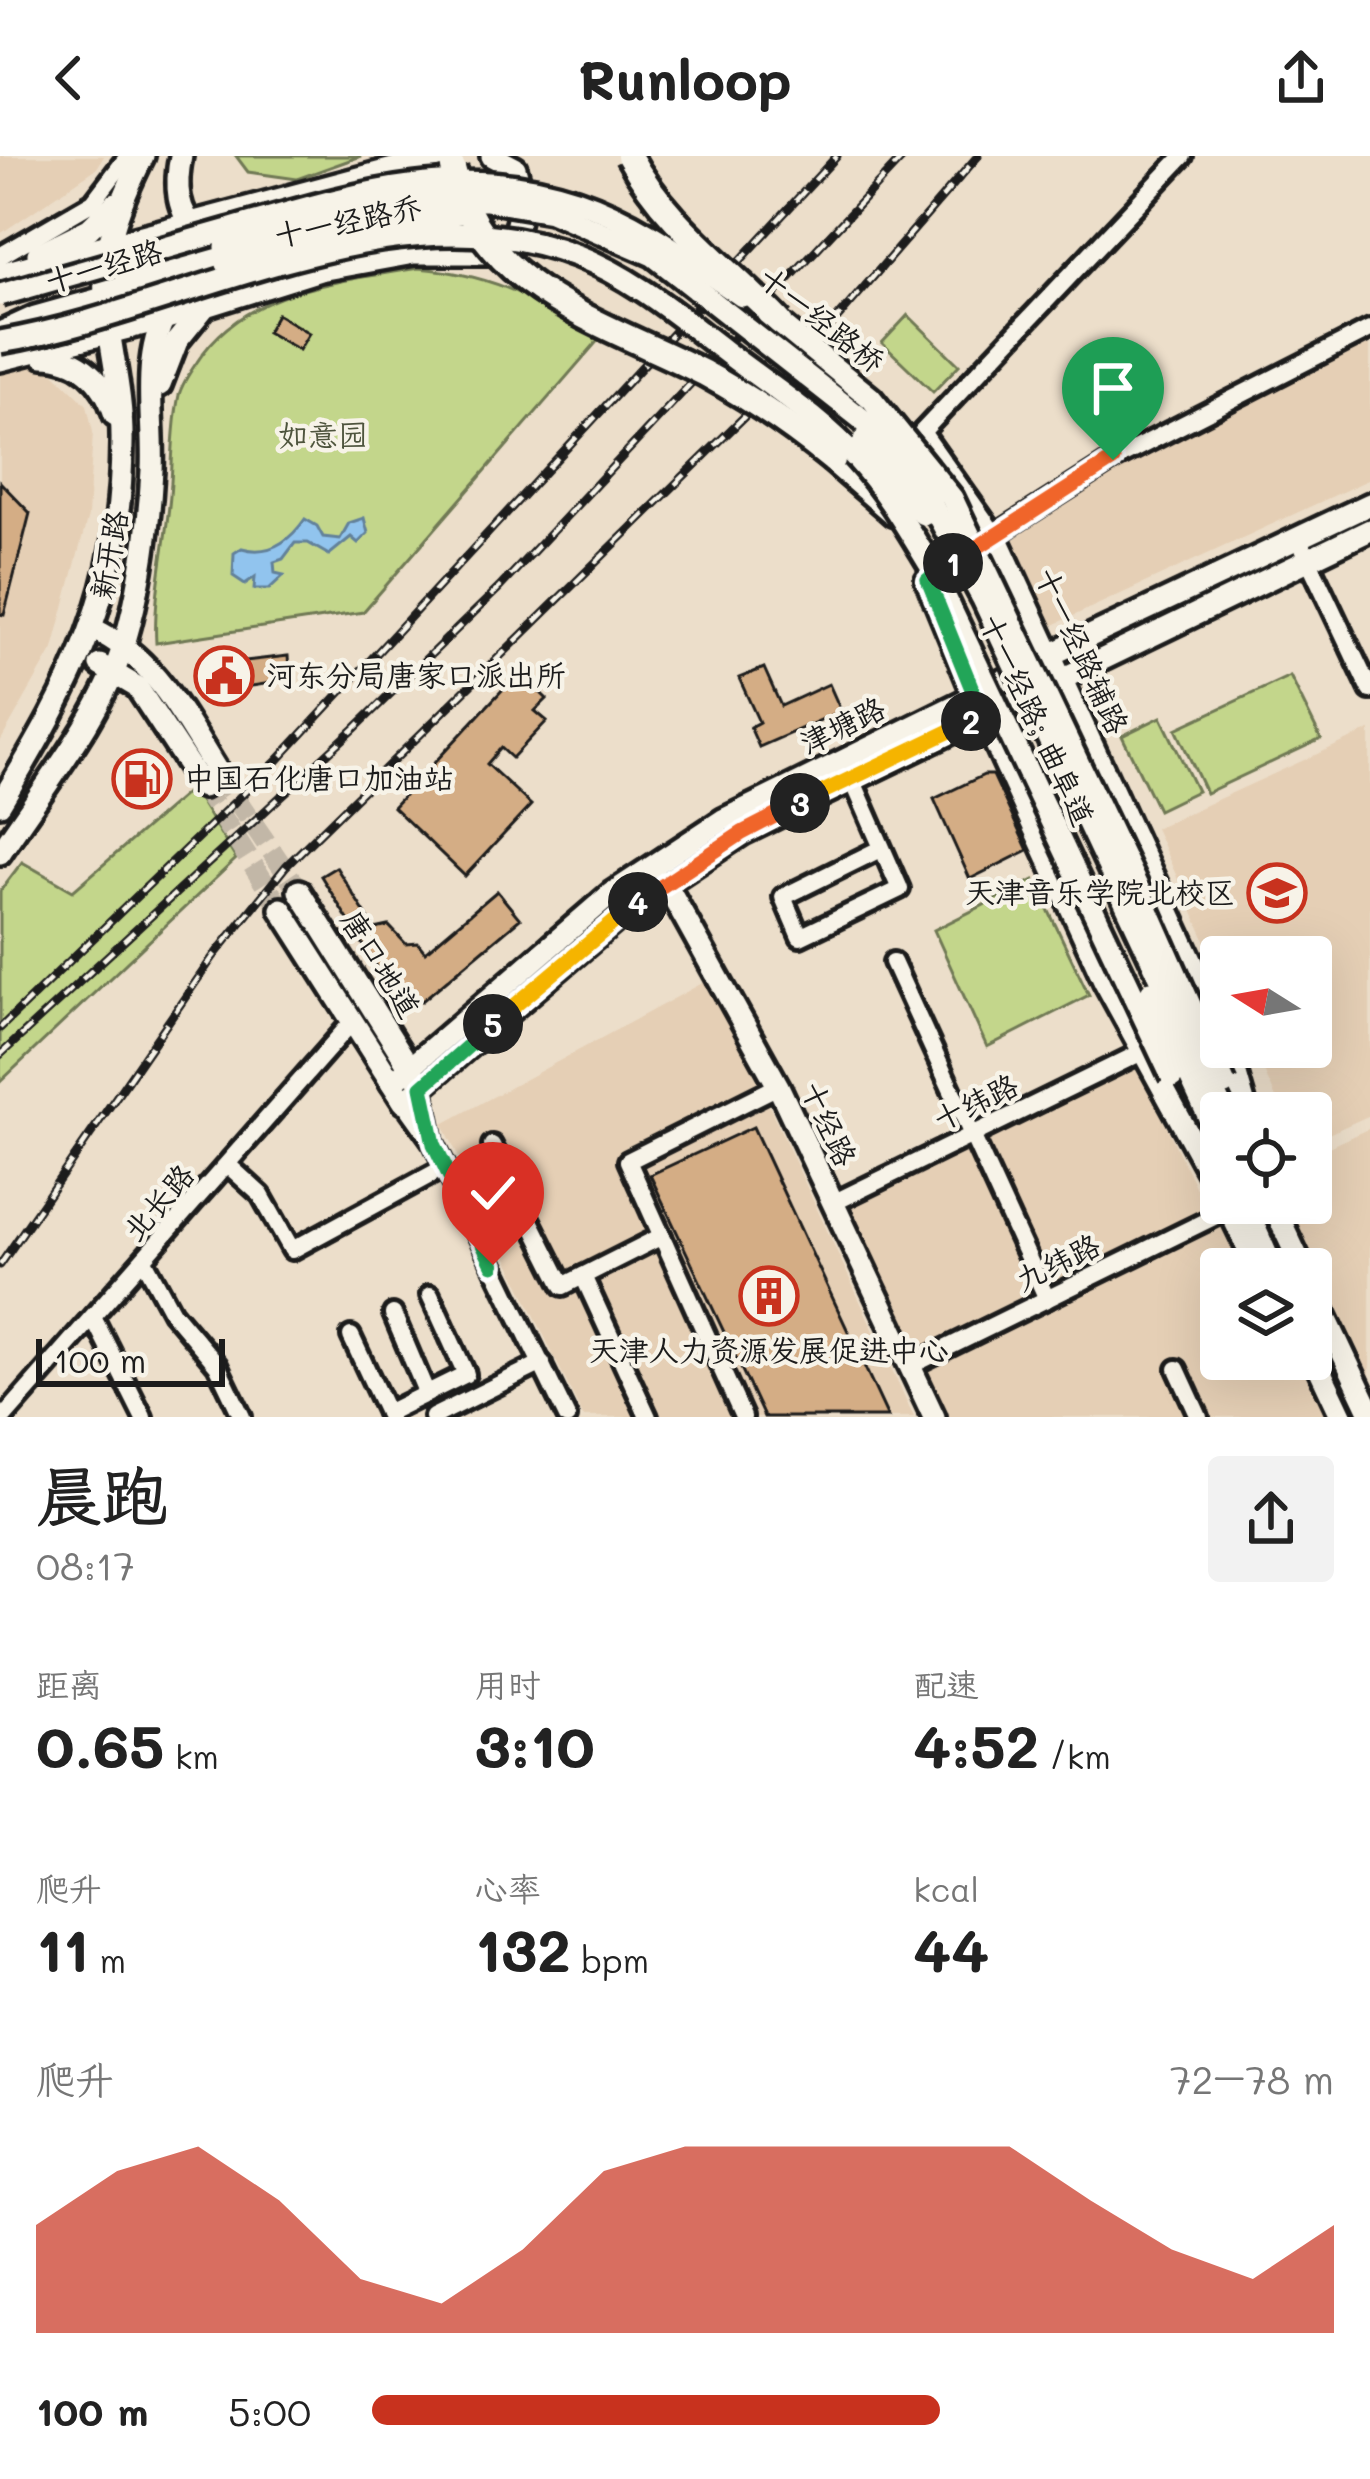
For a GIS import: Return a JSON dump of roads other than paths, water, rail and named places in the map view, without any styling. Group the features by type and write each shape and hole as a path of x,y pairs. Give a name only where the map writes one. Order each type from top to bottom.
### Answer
{"highway":[{"path":"452,156 473,225 509,268 562,304 760,406 796,430 904,521"},
{"path":"629,156 681,231 739,279 780,322"}],"main road":[{"path":"0,274 89,229 124,193 142,156"},
{"path":"164,319 185,290 226,255 189,225 178,196 181,156"},
{"path":"0,360 164,319 320,270 437,253 500,253 512,243 520,212 520,177 510,161 492,156"},
{"path":"0,274 422,157 437,253"},
{"name":"十一经路桥","path":"0,295 353,195 455,180 547,191 602,210 692,260 780,322 871,398 952,498 1152,919 1225,1084 1224,1092"},
{"name":"新开路","path":"0,804 82,658 107,585 122,445 119,379 105,290 109,246 124,193"},
{"name":"十一经路桥","path":"226,255 411,200 486,200 551,211 600,228 653,255 863,420 918,479 964,560 1213,1092"},
{"name":"十一经路乔","path":"0,334 374,241 436,232 516,238 579,256 640,288 842,443 904,521"},
{"name":"十一经路","path":"0,334 105,290 226,255"},
{"path":"0,274 16,283 22,305 20,314 0,334"},
{"path":"153,433 165,366 183,330 208,305"},
{"name":"新开路","path":"0,853 86,721 124,644 141,570 153,433 152,365 164,319"},
{"path":"27,355 67,360 94,375 111,403 122,445"},
{"name":"津塘路","path":"398,1092 410,1066 562,934 660,873 852,779 979,706 1050,655 1370,504"},
{"name":"十一经路; 曲阜道","path":"904,521 930,566 1200,1130"},
{"name":"津塘路","path":"398,1092 422,1087 660,873 746,807 979,706 1059,677 1370,530"},
{"path":"994,535 928,580 979,706 1105,982 1200,1149"},
{"name":"十一经路辅路","path":"994,535 1200,980"},
{"path":"82,658 137,687 211,780 148,664 124,644 93,629"},
{"name":"十经路","path":"660,873 778,1086 934,1417"},
{"name":"唐口地道","path":"299,891 422,1087"},
{"name":"唐口地道","path":"281,909 398,1092"},
{"path":"1332,1330 1370,1411"},
{"path":"1310,1380 1327,1417"},
{"path":"1325,1380 1342,1417"}],"street":[{"path":"0,256 93,202 128,156"},
{"path":"1183,156 922,432 994,535 1113,460 1370,329"},
{"path":"1298,538 1370,690"},
{"path":"852,779 900,889 800,937 783,898 882,848"},
{"path":"893,962 1047,1299"},
{"name":"北长路","path":"4,1417 352,1022"},
{"name":"十纬路","path":"833,1203 1142,1052"},
{"path":"743,1417 628,1161 778,1086"},
{"name":"唐口地道","path":"422,1087 434,1144"},
{"name":"唐口地道","path":"398,1092 434,1144"},
{"path":"434,1144 568,1417"},
{"path":"492,1145 563,1286 662,1236"},
{"path":"228,1165 261,1196 292,1250 445,1167"},
{"name":"九纬路","path":"910,1366 1200,1220"},
{"path":"144,1260 172,1312 217,1365 242,1417"},
{"path":"583,1276 648,1417"},
{"path":"430,1295 477,1395"},
{"path":"393,1314 427,1394"},
{"path":"93,1317 143,1417"},
{"path":"351,1336 388,1415 466,1374"},
{"path":"433,1417 462,1411 477,1395 542,1363"},
{"path":"1177,1369 1199,1417"}],"water":[{"path":"364,518 368,533 358,543 351,537 329,555 308,543 295,543 283,559 274,562 275,573 284,575 269,589 254,589 255,577 245,584 233,576 234,553 278,545 305,519 323,537 340,539 349,523"}],"tunnel":[{"path":"219,774 299,891"},
{"path":"203,787 281,909"}],"railway":[{"path":"0,1028 277,761 837,156"},
{"path":"0,1055 354,729 499,588 904,156"},
{"path":"0,1265 213,957 286,866 795,367 978,156"}],"place":[{"name":"河东分局唐家口派出所","path":"224,676"},
{"name":"中国石化唐口加油站","path":"142,779"},
{"name":"天津音乐学院北校区","path":"1277,893"},
{"name":"天津人力资源发展促进中心","path":"769,1296"}],"park label":[{"name":"如意园","path":"323,436"}]}
